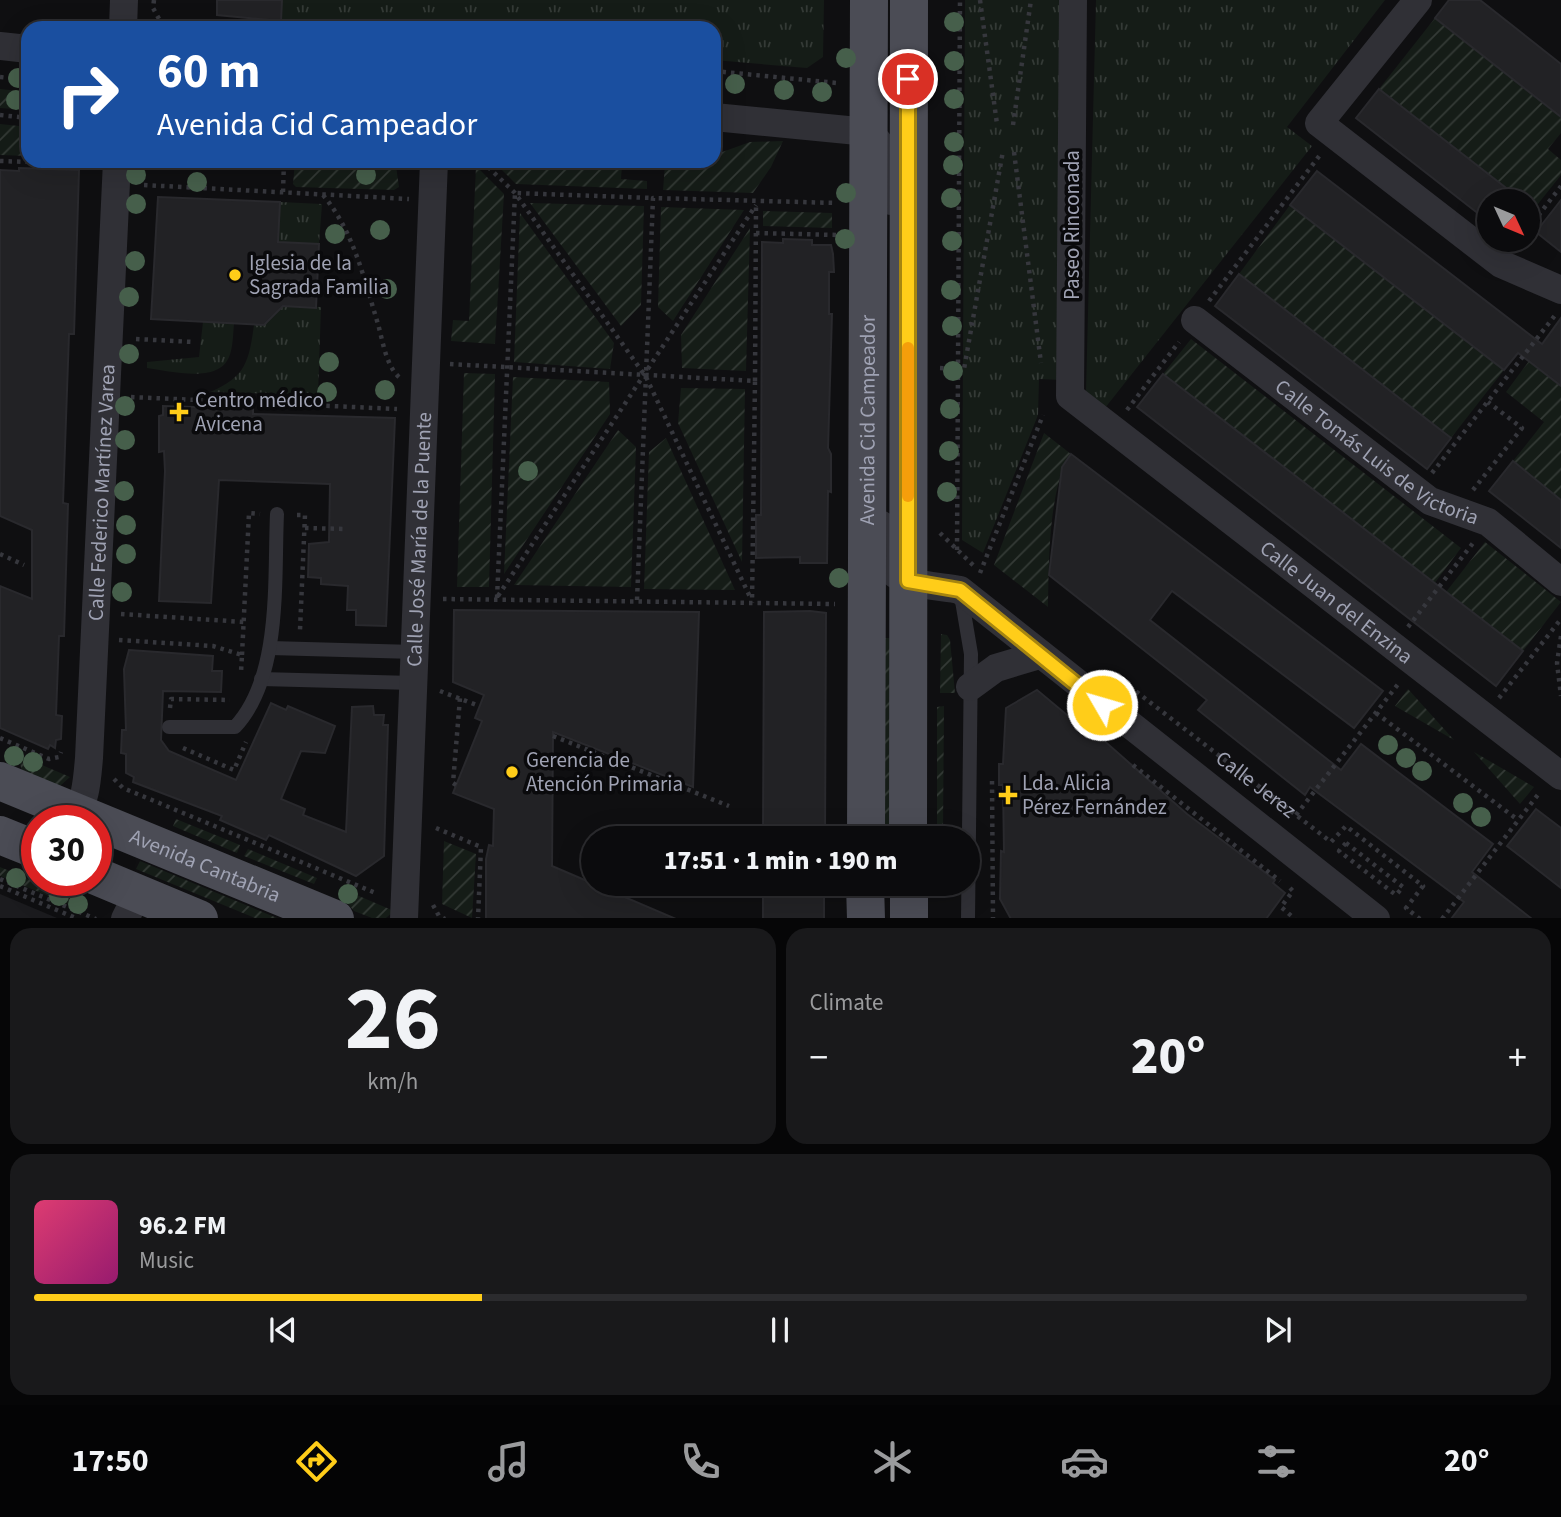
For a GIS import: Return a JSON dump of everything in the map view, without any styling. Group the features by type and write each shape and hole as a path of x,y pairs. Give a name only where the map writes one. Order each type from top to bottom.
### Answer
{"main road":[{"name":"Avenida Cid Campeador","path":"866,826 869,0"},
{"name":"Avenida Cid Campeador","path":"908,826 908,581 921,370 909,0"},
{"name":"Avenida Cantabria","path":"0,781 50,805"},
{"name":"Avenida Cantabria","path":"112,832 332,918"},
{"path":"112,883 197,918"},
{"path":"865,896 866,918"},
{"path":"909,896 909,918"}],"street":[{"path":"123,21 124,0"},
{"name":"Paseo Rinconada","path":"1073,0 1070,396 1111,430"},
{"path":"1418,0 1319,124 1502,264 1561,290"},
{"path":"0,46 21,48"},
{"path":"721,118 868,132 881,143 889,158 890,352 921,370"},
{"name":"Calle Federico Martínez Varea","path":"79,805 86,787 89,758 117,168"},
{"name":"Calle José María de la Puente","path":"404,918 431,684 415,652 434,168"},
{"name":"Calle Tomás Luis de Victoria","path":"1195,320 1430,501 1489,522 1561,582"},
{"path":"867,399 881,436 884,560 893,573 908,581"},
{"name":"Calle Juan del Enzina","path":"1111,430 1561,776"},
{"name":"Calle Jerez","path":"908,581 960,590 1375,918"},
{"path":"970,687 996,668 1039,655"}],"lane":[{"path":"169,727 234,727 249,707 270,648 277,514"},
{"path":"960,590 971,654 968,918"},
{"path":"270,648 415,652"},
{"path":"261,679 431,684"}],"path":[{"path":"154,0 153,8 161,21"},
{"path":"957,550 960,0"},
{"path":"980,0 997,124"},
{"path":"1013,125 1031,0"},
{"path":"721,72 838,83"},
{"path":"0,77 21,79"},
{"path":"0,115 21,117"},
{"path":"1111,430 1335,135"},
{"path":"921,370 964,369 1003,152"},
{"path":"1014,152 1042,366"},
{"path":"0,161 21,162"},
{"path":"283,192 284,168"},
{"path":"489,168 515,193 646,377 752,603"},
{"path":"144,185 413,199"},
{"path":"1540,213 1561,186"},
{"path":"515,193 756,204 839,204"},
{"path":"497,598 515,193"},
{"path":"323,194 343,222 353,244 393,373 406,384"},
{"path":"637,600 653,198"},
{"path":"497,598 646,377 756,204"},
{"path":"752,603 756,204"},
{"path":"756,233 839,234"},
{"path":"1418,491 1561,308"},
{"path":"135,339 194,342"},
{"path":"445,364 755,381"},
{"name":"Calle José María de la Puente","path":"131,397 405,409"},
{"path":"1457,511 1522,428 1488,402"},
{"path":"935,527 980,572 1043,415"},
{"path":"1392,646 1489,522"},
{"path":"305,527 347,529"},
{"path":"0,554 24,565"},
{"path":"443,610 443,597 835,604"},
{"path":"120,614 244,622"},
{"path":"1484,717 1561,619"},
{"path":"1561,636 1557,663 1561,696"},
{"name":"Calle Jerez","path":"1113,673 1331,842 1346,826 1423,886 1406,908 1419,918"},
{"path":"431,684 480,706"},
{"path":"431,684 440,704"},
{"path":"1296,815 1391,694"},
{"path":"456,785 453,783 460,698"},
{"path":"1376,713 1517,820"},
{"path":"553,736 729,806"},
{"path":"0,738 49,759 59,757 63,748"},
{"path":"1130,762 1293,891 1280,907 1294,918"},
{"path":"992,768 993,918"},
{"path":"111,776 123,788 381,895 388,892"},
{"path":"1443,918 1530,804"},
{"path":"435,840 436,816"},
{"path":"436,828 481,847 478,918"},
{"path":"1346,843 1375,865 1403,887 1396,895 1339,851 1346,843"},
{"path":"1375,865 1383,855"},
{"path":"0,879 94,918"},
{"path":"0,886 76,918"},
{"path":"433,900 433,907 444,918"}],"shaded area":[{"path":"0,894 57,918 0,918"}],"green space":[{"path":"282,0 824,0 823,57 807,68 721,61 721,21 281,21"},
{"path":"965,0 1061,0 1062,380 1039,379 1038,415 983,553 962,540"},
{"path":"1096,0 1385,0 1287,127 1312,146 1105,408 1086,392"},
{"path":"1435,18 1561,117 1561,133 1548,149 1561,160 1561,175 1540,201 1540,189 1508,189 1379,89"},
{"path":"0,89 21,91 21,110 0,108"},
{"path":"0,124 21,126 21,156 0,155"},
{"path":"783,141 771,167 753,193 663,190 665,168 721,168 721,152 750,142"},
{"path":"294,168 396,168 399,187 394,190 296,187 293,184"},
{"path":"478,168 504,194 495,344 451,341 453,320 469,321"},
{"path":"500,168 622,168 621,179 647,181 647,189 516,184"},
{"path":"280,202 322,204 319,244 278,242"},
{"path":"530,203 644,206 641,305 621,326"},
{"path":"1290,205 1504,370 1451,438 1239,274"},
{"path":"661,207 744,210 673,321 658,307"},
{"path":"763,211 832,213 832,228 763,226"},
{"path":"520,213 614,343 610,369 514,362"},
{"path":"750,228 746,371 682,368 681,335"},
{"path":"275,306 321,307 318,395 210,392 238,374 250,349 254,325 264,325 276,314"},
{"path":"203,322 234,324 229,357 223,365 215,371 192,374 147,368 147,362 199,357"},
{"path":"1191,339 1461,548 1434,584 1163,374"},
{"path":"1529,361 1561,387 1561,500 1513,461 1544,422 1506,392"},
{"path":"464,373 495,374 489,587 457,587"},
{"path":"513,377 609,382 610,414 504,574"},
{"path":"681,388 745,389 742,562 678,423"},
{"path":"618,430 636,447 631,587 514,585"},
{"path":"1044,433 1071,454 1063,468 1054,506 1048,607 994,565"},
{"path":"666,438 735,590 644,589 649,452"},
{"path":"1485,542 1561,602 1523,651 1446,592"},
{"path":"941,634 947,635 950,640 955,693 940,693"},
{"path":"879,638 894,638 896,826 879,826"},
{"path":"1408,689 1454,740 1395,706"},
{"path":"944,706 943,826 937,826 937,707"},
{"path":"1474,752 1534,787 1520,804"},
{"path":"14,753 70,777 60,786 22,772 20,763 11,759"},
{"path":"176,819 240,845 237,853 173,826"},
{"path":"444,841 476,854 472,918 442,904"},
{"path":"248,849 317,878 314,884 244,856"},
{"path":"140,861 277,918 255,918 136,869"},
{"path":"0,867 21,876 21,885 0,876"},
{"path":"345,890 394,911 386,918 372,918 354,911 342,897"},
{"path":"49,896 69,896 88,904 85,911"}],"building":[{"path":"217,0 282,0 281,21 217,15"},
{"path":"1449,0 1480,0 1561,64 1561,117 1435,18"},
{"path":"1379,89 1508,189 1477,189 1477,213 1356,118"},
{"path":"19,168 79,170 74,334 69,334 63,503 68,504 64,636 59,636 56,715 62,716 61,739 56,740 55,748 50,745 48,749 0,728 0,586 32,599 32,530 0,516 0,170 19,171"},
{"path":"1317,171 1542,344 1561,318 1561,386 1518,353 1504,370 1290,205"},
{"name":"Iglesia de la Sagrada Familia","path":"158,197 280,202 278,242 319,244 316,308 283,306 264,325 151,319"},
{"path":"1561,200 1561,252 1540,235 1540,227"},
{"path":"783,239 812,240 812,245 831,245 833,254 834,272 829,272 829,314 832,314 828,448 831,454 831,492 828,491 827,563 800,563 800,557 756,558 756,515 761,515 762,242 783,243"},
{"path":"1239,274 1451,438 1427,469 1215,306"},
{"path":"1163,374 1523,651 1496,686 1137,407"},
{"path":"163,406 253,409 253,414 395,418 386,626 356,625 356,610 347,610 348,586 321,584 321,578 308,577 309,544 329,542 330,484 219,480 211,603 159,601 165,471 164,451 159,452 159,416 163,415"},
{"path":"1071,454 1383,691 1354,728 1172,591 1150,620 1341,770 1361,744 1493,844 1472,872 1531,918 1452,918 1464,902 1310,787 1305,795 1198,710 1207,700 1049,575 1062,467"},
{"path":"1513,461 1561,500 1561,548 1489,491"},
{"path":"454,610 699,612 693,787 553,732 552,866 581,878 581,896 622,896 674,918 486,918 486,859 489,845 493,846 494,809 453,793 482,721 475,718 484,695 453,682"},
{"path":"764,612 826,613 825,826 763,826"},
{"path":"129,650 213,656 212,671 222,671 221,692 163,691 161,740 169,751 236,780 271,703 286,710 288,706 335,726 325,753 301,751 281,799 305,809 303,815 346,832 352,707 373,706 374,715 384,715 383,725 388,725 384,856 356,876 269,835 266,840 220,820 222,816 133,782 134,777 126,773 126,754 121,753 122,730 126,730 124,669"},
{"path":"1037,690 1097,740 1100,737 1187,814 1275,880 1273,883 1285,893 1267,918 1010,918 1000,899 1001,851 1004,852 1003,785 999,785 999,764 1003,764 1006,708"},
{"path":"1536,809 1561,828 1561,888 1507,846"},
{"path":"763,896 824,896 824,918 763,918"}],"slow traffic":[{"path":"908,348 908,496"}],"place":[{"name":"Iglesia de la Sagrada Familia","path":"235,275"},
{"name":"Centro médico Avicena","path":"179,412"},
{"name":"Gerencia de Atención Primaria","path":"512,772"},
{"name":"Lda. Alicia Pérez Fernández","path":"1008,795"}],"route":[{"path":"908,79 908,581 960,590 1102,705"}]}
